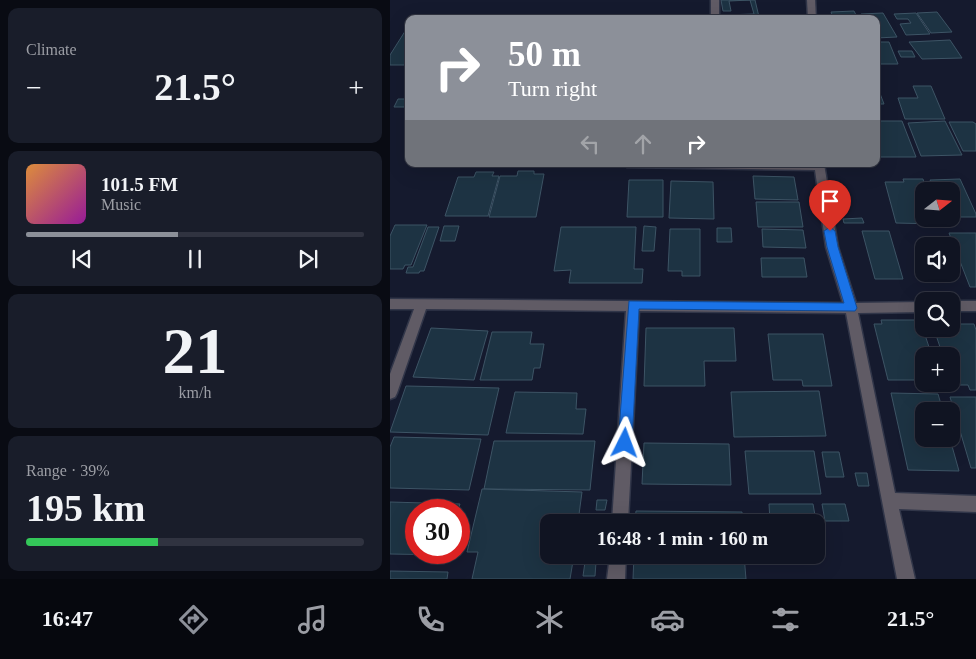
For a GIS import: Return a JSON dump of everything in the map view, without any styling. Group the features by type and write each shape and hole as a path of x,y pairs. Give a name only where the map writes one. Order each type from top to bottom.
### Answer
{"street":[{"path":"715,0 715,15"},
{"path":"812,0 812,15"},
{"path":"819,167 832,247 851,308 906,579"},
{"path":"390,304 851,308 915,306"},
{"path":"390,393 422,304"},
{"path":"620,514 633,305"},
{"path":"960,306 976,306"},
{"path":"889,501 976,504"},
{"path":"616,579 617,564"}],"building":[{"path":"721,0 750,0 729,1 731,11 723,11"},
{"path":"750,0 755,0 759,15 724,15 754,14"},
{"path":"854,11 856,15 832,15 831,12"},
{"path":"937,12 952,32 931,33 917,13"},
{"path":"883,13 897,37 880,38 880,15 861,14"},
{"path":"916,13 930,34 906,35 900,24 911,23 908,19 897,19 894,14"},
{"path":"405,31 405,65 390,65 390,55"},
{"path":"950,40 962,58 922,59 909,42"},
{"path":"880,42 889,42 898,64 880,64"},
{"path":"898,51 912,51 915,57 901,57"},
{"path":"913,86 931,86 945,119 905,119 898,98 918,98"},
{"path":"880,94 884,104 880,104"},
{"path":"398,99 405,99 405,107 394,107"},
{"path":"880,121 902,121 916,157 880,157"},
{"path":"945,121 962,155 921,156 908,123"},
{"path":"949,122 973,122 976,124 976,151 963,151"},
{"path":"518,171 534,171 534,174 544,174 536,217 489,217 500,176 517,176"},
{"path":"476,172 494,172 492,176 499,176 488,216 445,216 458,177 474,177"},
{"path":"753,176 794,177 798,200 755,199"},
{"path":"903,179 923,179 924,182 915,182 915,223 896,223 885,182 904,182"},
{"path":"960,179 976,217 960,217 960,182 931,182 930,180"},
{"path":"629,180 663,180 663,217 627,217"},
{"path":"671,181 713,182 714,219 669,218"},
{"path":"756,202 799,202 803,227 758,227"},
{"path":"862,218 864,223 844,223 843,219"},
{"path":"395,225 427,225 411,265 405,265 403,269 390,269 390,236"},
{"path":"444,226 459,226 455,241 440,241"},
{"path":"644,226 656,227 654,251 642,251"},
{"path":"428,227 439,227 424,271 406,273 408,267 413,267"},
{"path":"561,227 636,227 634,269 643,269 642,283 569,283 571,270 554,271"},
{"path":"717,228 731,228 732,242 717,242"},
{"path":"670,229 700,229 700,276 682,276 682,271 668,271"},
{"path":"762,229 803,230 806,248 763,247"},
{"path":"862,231 889,231 903,279 875,279"},
{"path":"949,233 976,233 976,287 970,287 960,261 960,237 951,237"},
{"path":"761,258 804,258 807,277 762,277"},
{"path":"881,320 915,320 915,337 926,337 929,347 915,347 915,380 888,380 874,324 882,324"},
{"path":"960,324 974,324 976,330 976,390 970,390 968,385 960,385 960,347 940,347 937,337 960,337"},
{"path":"431,328 488,331 474,380 413,377"},
{"path":"646,328 734,328 736,361 704,361 705,386 644,386"},
{"path":"492,332 532,332 530,344 544,344 540,368 534,368 532,380 480,380"},
{"path":"768,334 823,334 832,386 803,386 802,380 773,380"},
{"path":"406,386 499,388 488,435 390,432"},
{"path":"819,391 826,436 734,437 731,392"},
{"path":"515,392 577,393 576,409 586,409 583,434 506,433"},
{"path":"891,393 938,394 940,402 915,402 915,447 952,447 959,471 908,470"},
{"path":"950,397 976,397 976,468 971,468 960,431 960,402 951,402"},
{"path":"394,437 481,439 469,490 390,488 390,447"},
{"path":"494,441 595,441 590,490 484,489"},
{"path":"644,443 729,444 731,485 642,484"},
{"path":"745,451 814,451 821,494 749,494"},
{"path":"822,452 839,452 844,477 826,477"},
{"path":"855,473 867,473 869,486 858,486"},
{"path":"482,489 582,492 579,514 540,514 540,564 572,564 570,579 472,579 478,552 470,552 470,539"},
{"path":"597,500 607,500 605,510 596,510"},
{"path":"390,502 405,502 405,554 390,554"},
{"path":"769,504 813,504 815,514 770,514"},
{"path":"822,504 845,504 849,521 825,521"},
{"path":"636,511 742,512 742,514 636,514"},
{"path":"585,564 596,564 595,576 583,576"},
{"path":"634,564 745,564 746,579 633,579"},
{"path":"390,571 448,572 447,579 390,579"}],"route":[{"path":"625,443 633,305 851,308 832,247 830,231"}]}
